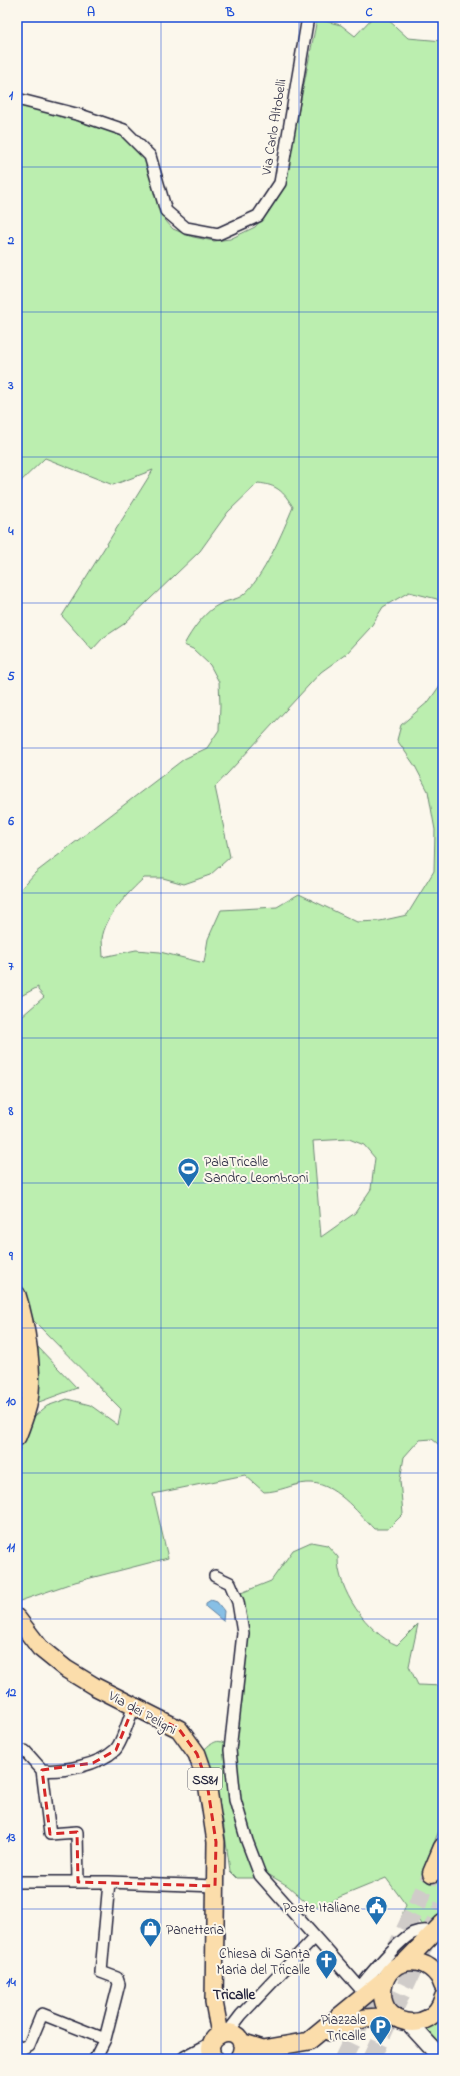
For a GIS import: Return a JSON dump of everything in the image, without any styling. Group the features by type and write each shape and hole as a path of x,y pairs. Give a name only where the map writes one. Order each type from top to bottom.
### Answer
{"highway":[{"path":"432,1873 443,1847"}],"main road":[{"path":"17,1295 25,1323 31,1372 28,1405 17,1437"},
{"name":"Via dei Peligni","path":"17,1618 40,1648 66,1670 94,1686 179,1729 197,1754 207,1783 216,1842 214,2002 223,2042"},
{"path":"404,1963 439,1927"},
{"path":"186,2059 223,2042 263,2048 309,2041 361,1993 386,1978 396,1966 404,1963 412,1961 429,1966 442,1979"},
{"path":"386,1978 383,1988 383,1999 387,2008 402,2020 442,2059"},
{"path":"260,2059 309,2041 359,2019 419,2022 428,2019 436,2013 442,2005"},
{"path":"223,2042 242,2052 238,2059"}],"street":[{"name":"Via Carlo Altobelli","path":"17,99 80,115 124,130 150,156 166,211 186,228 218,234 258,216 280,183 308,17"},
{"path":"17,1355 26,1340"},
{"path":"215,1576 230,1583 238,1602 243,1633 230,1750 235,1800 260,1875 315,1937 361,1993 370,1974 411,1934 421,1930 439,1927"},
{"path":"42,1770 52,1771 93,1763 116,1750 134,1705"},
{"path":"24,1750 42,1770 50,1834 77,1832 78,1882"},
{"path":"17,1882 109,1882 215,1886"},
{"path":"95,2059 105,2039 119,1984 117,1978 101,1972 109,1882"},
{"path":"223,2042 241,2015 315,1937"},
{"path":"17,2046 22,2048 29,2045 42,2014 105,2039"}],"highlighted area":[{"path":"134,1705 179,1729 197,1754 207,1783 216,1842 215,1886 78,1882 77,1832 50,1834 42,1770 93,1763 116,1750"}],"green space":[{"path":"373,17 385,17 408,38 443,41 443,609 437,599 409,592 383,607 370,628 346,654 321,672 215,787 230,857 210,875 184,884 163,878 144,878 124,898 112,914 104,930 102,944 103,957 136,950 160,952 204,963 208,939 221,910 277,907 299,894 357,922 380,921 407,915 434,871 435,830 428,791 415,766 397,740 401,725 429,701 443,681 443,1448 432,1439 419,1440 404,1457 400,1480 403,1514 388,1529 374,1529 336,1492 326,1487 307,1483 275,1491 264,1492 245,1475 153,1494 168,1558 75,1582 17,1602 17,1457 31,1419 47,1406 67,1399 90,1405 118,1425 121,1409 33,1320 17,1272 17,1024 22,1016 44,997 38,990 38,987 17,998 17,887 19,891 35,873 184,759 207,748 219,730 219,682 210,665 193,649 184,645 195,627 209,611 223,603 241,597 258,578 272,554 293,507 283,493 275,487 258,483 228,512 200,551 124,624 103,638 92,650 62,616 153,470 113,485 45,458 17,485 17,104 52,111 107,129 125,137 149,159 165,220 173,229 193,237 214,241 230,239 255,227 268,212 283,189 317,19 341,25 355,36","holes":["349,1139 364,1145 375,1158 371,1189 355,1213 321,1237 313,1141"]},
{"path":"38,1347 77,1388 39,1402 35,1398 38,1382"},
{"path":"20,1360 26,1381 17,1423 17,1365"},
{"path":"311,1542 327,1545 338,1557 339,1569 348,1596 375,1631 397,1645 418,1624 409,1666 418,1685 443,1686 443,1821 422,1872 437,1878 443,1863 443,1917 428,1933 418,1920 414,1920 403,1926 401,1919 406,1905 386,1878 313,1908 288,1886 266,1873 253,1878 237,1878 230,1871 223,1821 203,1751 211,1744 218,1741 234,1749 243,1695 246,1624 241,1593 271,1581 293,1550"},
{"path":"440,2019 443,2028 443,2054 423,2030"}],"water":[{"path":"211,1600 217,1602 224,1611 223,1621 206,1607 206,1603"}],"tunnel":[{"path":"393,1955 432,1873"},
{"path":"371,2059 443,1905"},
{"path":"343,2059 381,1980"}],"place":[{"name":"PalaTricalle Sandro Leombroni","path":"188,1188"},
{"name":"Poste Italiane","path":"376,1926"},
{"name":"Panetteria","path":"150,1948"},
{"name":"Chiesa di Santa Maria del Tricalle","path":"326,1980"},
{"name":"Piazzale Tricalle","path":"381,2046"}],"district":[{"name":"Tricalle","path":"234,1994"}]}
